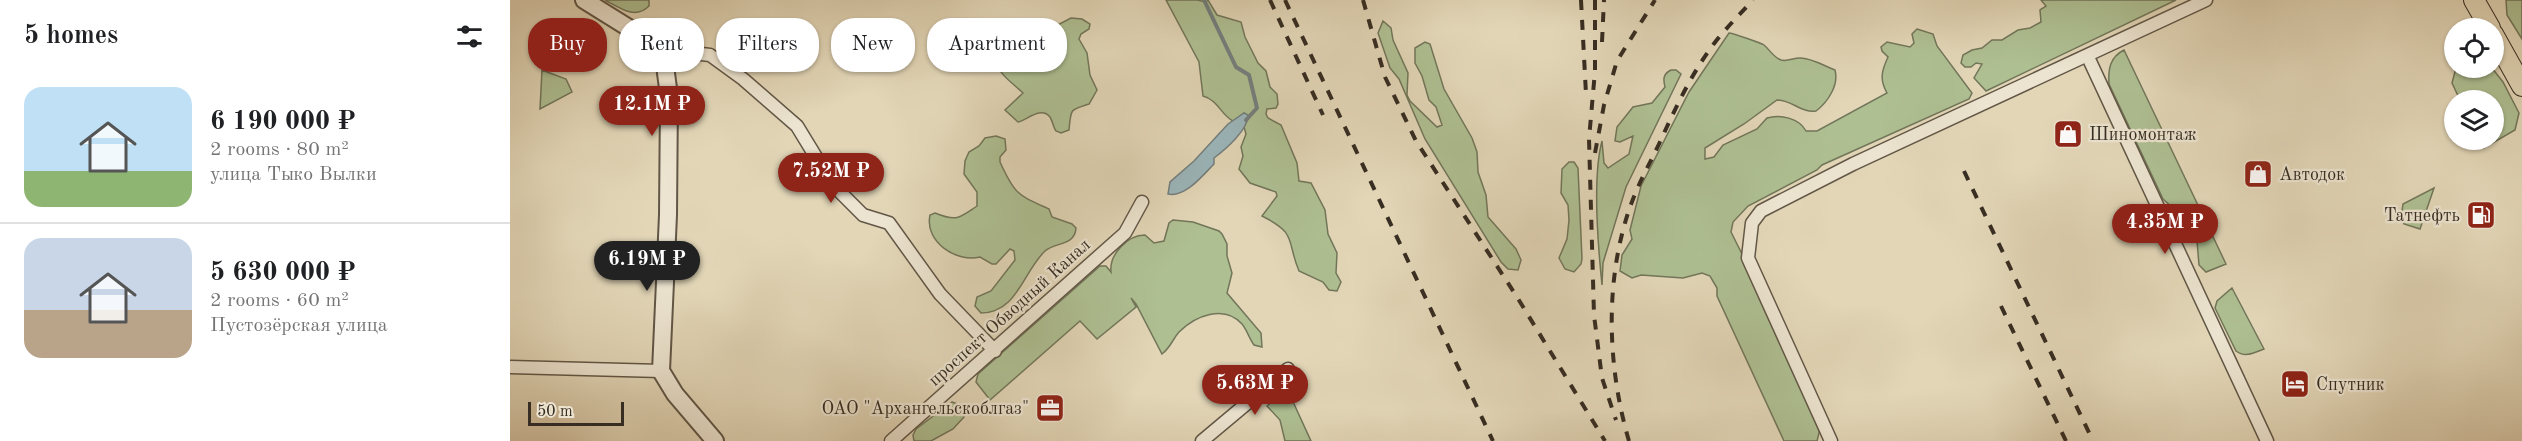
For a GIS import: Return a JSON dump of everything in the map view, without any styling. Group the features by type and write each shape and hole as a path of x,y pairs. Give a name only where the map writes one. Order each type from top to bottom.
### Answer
{"main road":[{"path":"2474,0 2484,18"},
{"path":"2504,54 2522,86"}],"street":[{"path":"584,0 619,22"},
{"path":"1831,441 1748,258 1752,222 1761,211 1853,164 2088,57 2206,0"},
{"path":"704,54 710,55 743,79 797,126 833,185 863,215 889,223 940,294 995,351"},
{"path":"2088,57 2267,441"},
{"path":"666,72 669,96 668,215 661,370 675,394 715,441"},
{"name":"проспект Обводный Канал","path":"891,441 995,351 1125,233 1142,202"},
{"path":"510,367 661,370"},
{"path":"1202,441 1288,369"}],"green space":[{"path":"605,0 649,0 649,6 644,10 633,12"},
{"path":"1166,0 1206,2 1208,0 1217,15 1241,22 1245,37 1258,63 1266,71 1270,87 1277,94 1276,108 1267,109 1266,114 1268,118 1281,125 1297,163 1299,181 1311,183 1325,210 1328,234 1337,253 1336,273 1341,282 1337,291 1329,290 1323,282 1299,271 1286,233 1262,216 1277,196 1276,192 1250,183 1239,169 1243,156 1241,147 1246,134 1244,127 1248,119 1244,113 1233,121 1212,101 1203,96 1199,62"},
{"path":"2041,0 2176,0 1986,91 1974,78 1982,64 1976,63 1971,67 1965,67 1961,63 1963,55 1982,48 1992,40 2002,40 2018,30 2030,28 2041,22 2040,10 2046,6"},
{"path":"2506,0 2522,0 2522,39 2507,15"},
{"path":"1071,18 1082,19 1090,24 1089,29 1081,34 1079,39 1087,53 1090,75 1097,90 1089,104 1073,111 1069,130 1061,133 1056,131 1050,117 1042,113 1018,122 1005,110 1023,93 1001,72 1067,72 1067,20"},
{"path":"1383,21 1391,28 1393,40 1408,73 1407,95 1410,101 1437,127 1442,125 1436,107 1429,100 1422,76 1415,63 1415,48 1425,42 1430,44 1444,89 1472,138 1477,152 1478,172 1486,195 1488,217 1516,249 1521,260 1518,270 1508,269 1501,262 1425,139 1399,79 1390,68 1378,33"},
{"path":"1917,29 1933,34 1937,46 1972,93 1969,99 1822,165 1817,170 1748,206 1733,222 1731,232 1820,429 1817,441 1784,441 1710,276 1702,273 1683,278 1641,275 1632,278 1620,271 1622,255 1632,239 1630,230 1641,186 1689,92 1729,33 1764,45 1781,60 1804,58 1835,70 1834,87 1825,103 1816,111 1777,100 1705,148 1705,159 1714,157 1723,145 1757,129 1767,118 1789,118 1799,123 1806,131 1817,131 1887,93 1882,75 1888,57 1881,47 1887,42 1910,47 1914,43 1912,34"},
{"path":"2124,50 2226,264 2206,272 2199,265 2196,229 2163,199 2109,84 2111,64"},
{"path":"1671,70 1676,70 1681,74 1626,187 1603,263 1602,285 1597,174 1602,141 1604,163 1608,168 1629,154 1633,136 1620,142 1615,141 1617,127 1633,107 1652,103 1665,87 1664,77"},
{"path":"542,72 566,79 572,92 540,109"},
{"path":"2453,78 2500,78 2519,113 2515,130 2504,136 2504,90 2455,90 2452,83"},
{"path":"996,136 1005,139 1006,150 1000,157 1000,162 1014,188 1024,197 1049,209 1052,217 1072,224 1076,228 1075,234 1068,241 1045,251 1011,299 993,311 981,313 975,306 977,297 991,291 1015,260 1014,251 1010,249 996,264 980,257 962,257 937,242 929,225 930,215 935,213 953,218 977,206 977,192 964,174 965,161 969,152 979,146 985,138"},
{"path":"1569,162 1574,162 1578,168 1582,259 1574,272 1565,269 1559,258 1567,239 1569,220 1568,205 1561,193 1562,169"},
{"path":"2434,188 2420,229 2404,224 2401,218 2403,204"},
{"path":"1173,220 1193,222 1222,234 1227,244 1227,256 1232,273 1227,293 1261,333 1262,347 1254,345 1244,326 1235,318 1210,314 1186,326 1162,354 1136,304 1131,298 1136,307 1097,339 1080,321 990,400 976,382 978,374 1100,266 1106,266 1111,272 1116,253 1126,242 1145,235 1154,243 1164,241 1169,223"},
{"path":"2232,288 2264,349 2246,354 2236,351 2215,308 2217,301"},
{"path":"1289,393 1311,441 1285,441 1280,420 1267,406 1281,394"},
{"path":"952,402 963,406 964,417 953,429 931,441 914,441 913,435 916,429"}],"water":[{"path":"1244,113 1248,115 1244,127 1214,158 1214,164 1181,193 1168,194 1170,182 1194,161 1228,124"}],"waterway":[{"path":"1204,0 1236,67 1249,75 1257,108 1246,120"}],"railway":[{"path":"1270,0 1323,115"},
{"path":"1285,0 1493,441"},
{"path":"1363,0 1385,77 1416,141 1517,297 1605,441"},
{"path":"1581,0 1586,94"},
{"path":"1595,0 1595,71 1589,139 1594,315 1602,378 1616,420"},
{"path":"1602,42 1604,0"},
{"path":"1595,153 1604,105 1617,61 1655,0"},
{"path":"1629,441 1616,380 1612,317 1613,285 1625,223 1641,181 1692,78 1716,41 1753,0"},
{"path":"1964,171 2093,441"},
{"path":"2001,306 2066,441"}],"place":[{"name":"Шиномонтаж","path":"2068,134"},
{"name":"Автодок","path":"2258,174"},
{"name":"Татнефть","path":"2481,215"},
{"name":"Спутник","path":"2295,384"},
{"name":"ОАО \"Архангельскоблгаз\"","path":"1050,408"}]}
